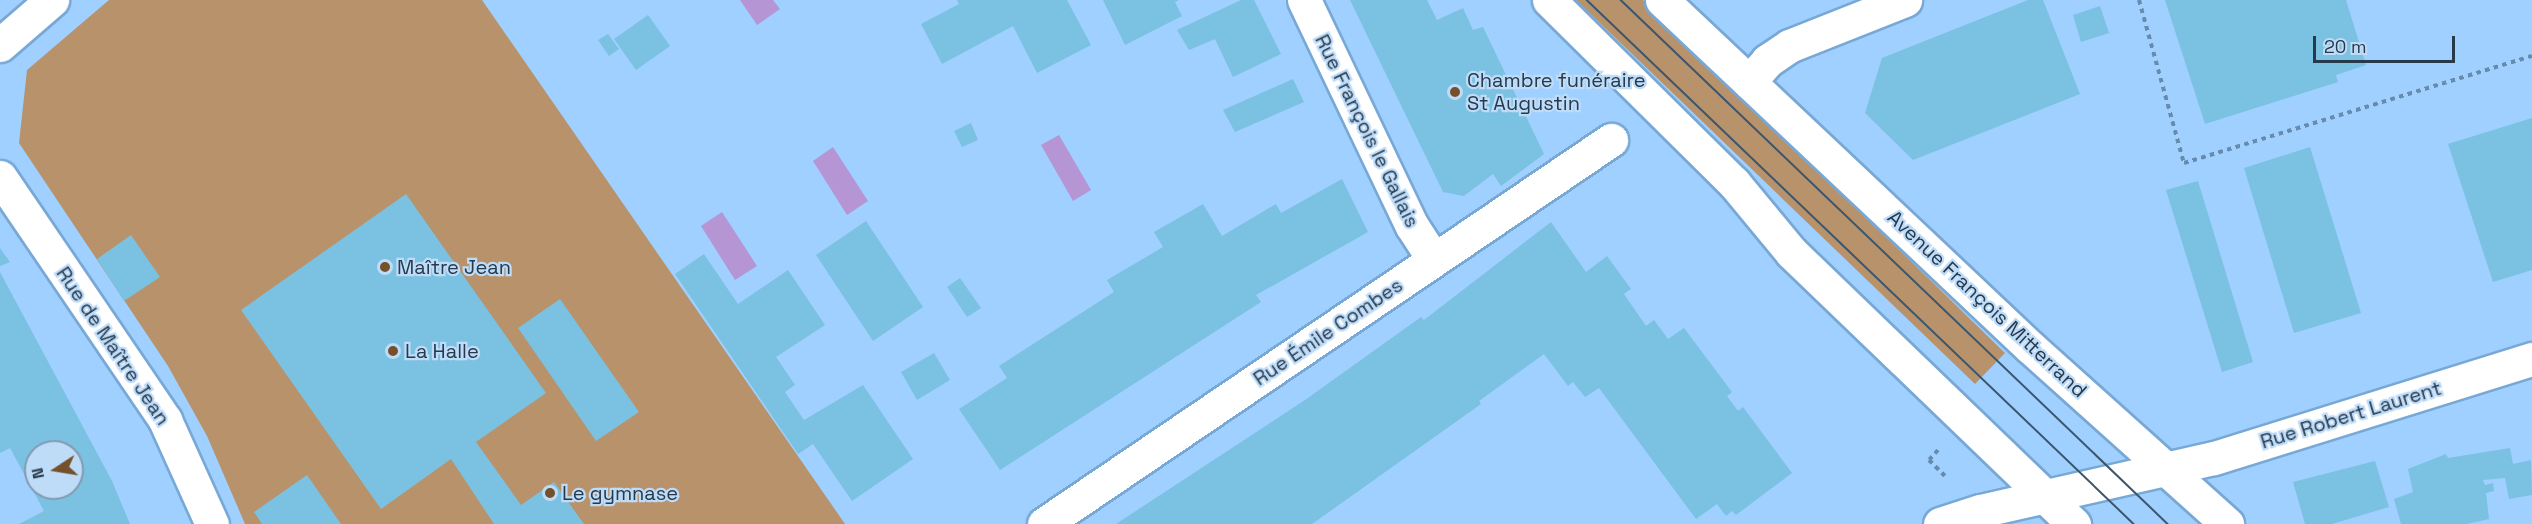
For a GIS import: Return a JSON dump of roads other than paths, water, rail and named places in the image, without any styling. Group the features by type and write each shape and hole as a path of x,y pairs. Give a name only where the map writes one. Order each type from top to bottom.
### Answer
{"street":[{"path":"0,45 52,0"},
{"name":"Rue François le Gallais","path":"1304,0 1412,226 1434,260"},
{"path":"1549,0 1734,183 1791,252 2074,524"},
{"name":"Avenue François Mitterrand","path":"1662,0 2030,347 2227,524"},
{"path":"1749,82 1767,61 1789,46 1905,0"},
{"name":"Rue Émile Combes","path":"1044,524 1611,140"},
{"name":"Rue de Maître Jean","path":"0,177 165,420 212,524"},
{"name":"Rue Robert Laurent","path":"2045,496 2169,470 2532,358"},
{"path":"1940,524 2045,496"}],"tram line":[{"path":"1587,0 2134,524"},
{"path":"1621,0 2168,524"}],"place":[{"name":"Chambre funéraire St Augustin","path":"1455,92"},
{"name":"Maître Jean","path":"385,267"},
{"name":"La Halle","path":"393,351"},
{"name":"Le gymnase","path":"550,493"}]}
